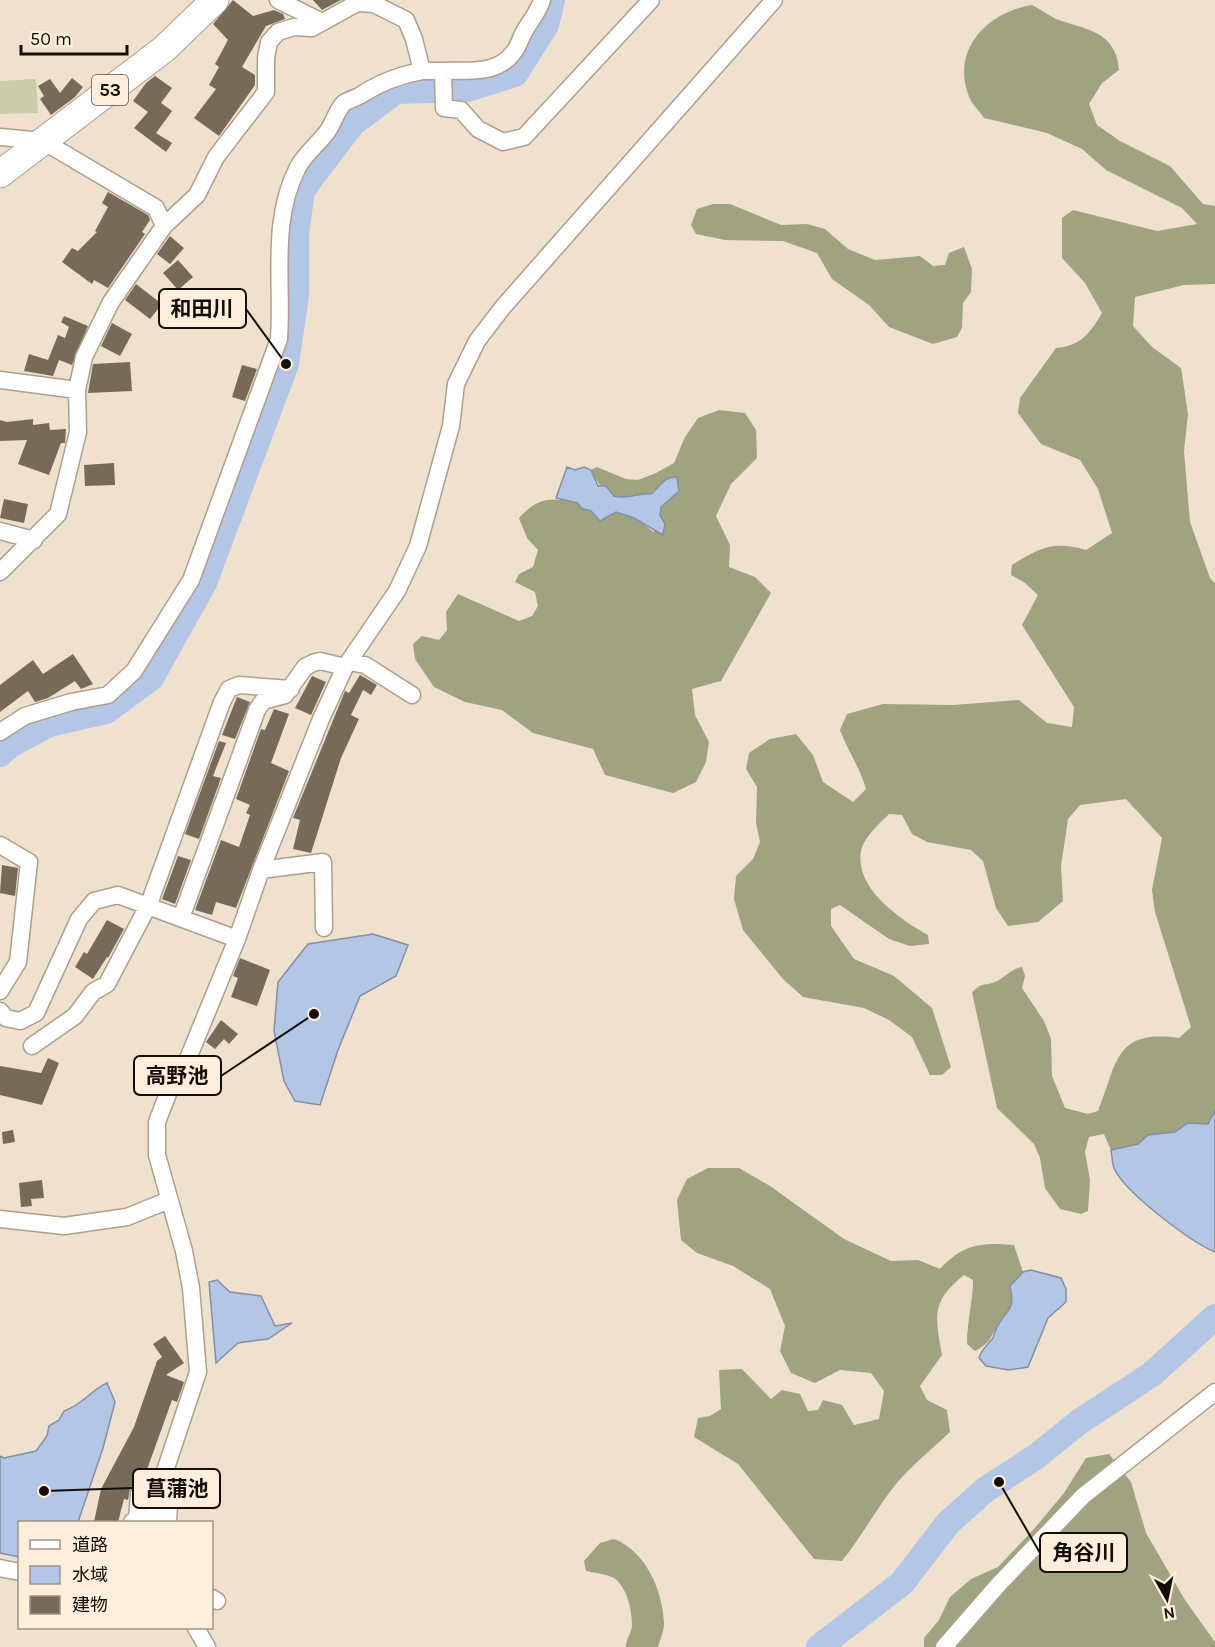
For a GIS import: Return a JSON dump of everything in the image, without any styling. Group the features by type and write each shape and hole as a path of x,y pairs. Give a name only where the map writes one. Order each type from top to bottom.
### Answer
{"main road":[{"name":"53","path":"0,174 164,49 215,0"}],"street":[{"path":"278,0 322,22"},
{"path":"0,732 25,716 71,702 108,695 135,671 191,580 279,339 278,269 281,229 287,196 299,165 329,130 343,103 385,81 422,71 489,69 501,64 513,53 527,26 538,12 542,0"},
{"path":"443,71 444,108 461,110 478,129 503,142 524,137 651,0"},
{"path":"152,1521 156,1498 198,1372 191,1288 157,1155 157,1122 169,1091 187,1061 237,939 261,870 321,719 347,665 397,591 418,546 451,426 456,384 477,340 503,307 774,0"},
{"path":"0,572 58,514 78,432 77,390 84,357 111,302 164,226 197,195 216,157 266,92 266,58 269,42 278,32 294,27 312,28 357,3 374,4 406,20 414,39 422,71"},
{"path":"0,136 42,141 156,208 164,226"},
{"path":"0,380 77,390"},
{"path":"0,531 34,540"},
{"path":"181,918 257,710 263,701 285,695 305,667 320,661 365,665 412,695"},
{"path":"32,1046 75,1016 93,992 107,984 149,904 222,702 229,689 239,685 291,689"},
{"path":"0,845 29,862 23,937 18,962 0,991"},
{"path":"261,870 323,862 324,928"},
{"path":"0,1011 6,1018 20,1021 36,1013 74,929 94,901 118,895 149,904 237,939"},
{"path":"0,1219 64,1226 127,1217 170,1200"},
{"path":"944,1647 999,1584 1083,1496 1215,1392"},
{"path":"133,1521 137,1518 139,1494 163,1477"},
{"path":"163,1477 169,1504 168,1521"},
{"path":"0,1568 18,1572"},
{"path":"197,1629 207,1647"}],"green space":[{"path":"1032,5 1056,19 1098,34 1112,47 1117,57 1119,70 1102,83 1089,104 1097,125 1120,141 1170,166 1203,204 1215,206 1215,284 1184,285 1135,297 1133,326 1152,347 1181,368 1188,414 1184,451 1190,522 1210,578 1215,583 1215,1110 1209,1124 1188,1123 1175,1132 1148,1135 1138,1144 1111,1150 1104,1134 1089,1137 1085,1152 1090,1180 1088,1211 1081,1214 1060,1209 1045,1188 1040,1158 1034,1144 997,1108 972,992 1022,967 1025,976 1022,988 1044,1021 1051,1039 1052,1076 1065,1108 1088,1114 1098,1111 1115,1064 1130,1044 1142,1039 1158,1037 1179,1038 1191,1027 1155,912 1152,890 1162,838 1126,799 1080,805 1068,819 1061,866 1063,901 1038,922 1008,926 996,908 983,861 971,850 927,842 912,834 902,815 889,814 865,841 861,851 861,865 872,890 893,912 928,935 929,944 910,946 889,939 840,905 831,909 831,926 854,959 894,976 932,1008 951,1067 942,1075 930,1075 912,1037 889,1020 864,1008 803,997 783,979 743,930 734,899 736,876 753,859 760,842 756,823 757,787 746,769 749,753 770,739 796,734 813,755 823,782 853,802 866,789 840,730 847,714 883,704 953,705 1019,700 1047,723 1072,727 1074,707 1022,625 1038,595 1025,583 1011,575 1012,565 1039,550 1065,546 1086,550 1112,533 1098,489 1080,460 1041,444 1018,413 1020,398 1056,348 1065,347 1084,337 1102,313 1085,283 1062,258 1062,218 1073,210 1157,231 1197,224 1182,208 1106,170 1082,149 1047,133 984,118 970,99 965,81 964,65 969,50 976,37 987,25 1000,16"},
{"path":"36,79 38,113 0,114 0,81"},
{"path":"713,204 730,204 781,225 807,224 825,229 848,249 875,260 920,256 933,266 945,265 949,253 964,247 972,269 971,292 963,303 962,328 957,337 933,344 889,327 869,305 832,279 817,253 783,241 725,240 696,234 691,225 697,209"},
{"path":"719,410 745,413 756,430 757,458 731,484 716,516 730,545 729,567 755,577 771,593 721,681 692,689 695,715 709,742 706,762 696,782 673,793 605,775 593,749 533,733 502,710 465,702 434,687 415,659 413,644 422,636 439,640 447,630 446,612 458,594 519,621 532,616 538,606 535,592 515,582 519,574 533,567 538,550 527,538 519,518 526,511 546,500 569,501 578,503 581,508 589,510 626,515 654,532 661,507 679,491 663,482 651,494 619,498 612,496 602,487 591,470 597,467 626,479 638,480 656,473 674,463 685,437 698,418"},
{"path":"708,1168 739,1168 770,1186 844,1239 891,1261 918,1260 940,1269 957,1254 973,1246 1014,1245 1023,1272 1010,1286 1012,1300 1010,1308 984,1346 975,1351 967,1344 973,1280 964,1275 946,1293 941,1302 937,1319 942,1355 920,1386 927,1400 947,1410 950,1432 896,1484 842,1561 814,1559 738,1464 694,1437 698,1418 710,1416 721,1409 719,1370 742,1369 771,1399 782,1390 800,1394 808,1411 818,1410 823,1400 842,1405 854,1425 879,1419 884,1391 871,1373 840,1370 815,1383 791,1373 780,1351 785,1326 770,1289 733,1266 697,1253 681,1240 677,1200 687,1179"},
{"path":"1109,1454 1131,1482 1146,1533 1185,1600 1215,1642 1215,1647 924,1647 924,1638 939,1620 950,1597 971,1579 998,1567 1064,1493 1086,1458"},
{"path":"614,1539 625,1545 644,1562 656,1586 664,1624 658,1647 626,1647 632,1625 630,1606 622,1587 614,1578 586,1571 584,1561 600,1543"}],"water":[{"path":"567,467 575,470 584,467 591,470 598,486 606,486 614,496 620,497 651,494 665,480 677,477 679,491 661,507 660,515 665,524 663,535 634,518 616,512 600,521 591,511 581,508 578,503 556,498"},
{"path":"373,934 408,945 396,976 360,996 338,1050 320,1105 295,1101 284,1081 274,1031 278,982 308,944"},
{"path":"1215,1110 1215,1252 1175,1227 1131,1190 1114,1168 1111,1150 1138,1144 1148,1135 1175,1132 1188,1123 1208,1124"},
{"path":"1031,1270 1061,1278 1066,1289 1066,1302 1048,1318 1028,1367 1009,1370 986,1366 979,1358 1010,1308 1012,1300 1010,1286 1023,1272"},
{"path":"217,1280 230,1292 261,1296 275,1326 292,1323 268,1339 238,1343 216,1363 209,1282"},
{"path":"107,1383 115,1402 103,1448 78,1521 18,1521 18,1557 0,1553 0,1456 4,1458 36,1451 47,1436 49,1426 59,1420 64,1411"}],"building":[{"path":"233,0 253,16 274,10 283,14 285,19 266,26 242,67 255,75 255,85 219,136 194,118 216,89 209,85 219,67 215,64 228,40 213,24"},
{"path":"313,0 341,0 322,10"},
{"path":"155,76 172,88 161,103 172,111 156,133 172,143 166,152 134,128 148,112 133,101 146,83"},
{"path":"72,78 83,87 75,97 51,115 40,99 44,96 38,86 50,79 60,93"},
{"path":"108,192 148,215 150,220 142,232 145,234 108,288 94,280 92,284 62,262 72,248 78,251 97,232 95,231 108,207 102,203"},
{"path":"170,236 184,248 170,264 157,254"},
{"path":"178,260 193,277 178,290 163,273"},
{"path":"136,284 162,304 150,319 125,300"},
{"path":"64,316 88,326 72,365 59,360 53,376 24,371 29,354 48,360 58,335 65,338 69,327 61,322"},
{"path":"112,323 132,334 120,356 101,346"},
{"path":"130,362 132,391 88,393 93,364"},
{"path":"242,365 257,369 245,401 232,397"},
{"path":"33,419 33,425 49,423 50,430 66,429 65,443 61,443 49,475 18,464 27,440 0,441 0,420 7,422"},
{"path":"114,463 115,485 85,486 84,465"},
{"path":"4,499 28,504 24,523 0,518"},
{"path":"73,654 93,684 81,689 75,681 48,698 35,702 28,691 0,712 0,685 33,660 43,674"},
{"path":"360,675 377,685 371,695 363,690 351,715 359,719 341,758 311,853 293,849 300,820 293,818 345,691 349,693"},
{"path":"312,676 326,682 311,715 295,708"},
{"path":"237,697 250,702 235,739 222,735"},
{"path":"274,709 289,714 271,763 289,771 236,908 216,902 212,915 195,910 221,840 239,847 250,815 246,813 250,805 236,799 261,729 265,730"},
{"path":"219,741 226,743 213,776 221,778 199,839 185,834"},
{"path":"178,856 191,860 175,904 162,899"},
{"path":"2,865 18,868 15,896 0,893"},
{"path":"107,920 124,929 93,979 75,967 84,952 87,954"},
{"path":"240,958 270,970 257,1006 231,997 238,978 233,976"},
{"path":"221,1020 238,1034 229,1044 224,1039 215,1049 206,1042"},
{"path":"48,1058 59,1063 42,1105 0,1095 0,1066 41,1073"},
{"path":"13,1130 15,1142 3,1144 2,1132"},
{"path":"42,1180 44,1198 31,1199 32,1206 21,1207 19,1183"},
{"path":"165,1336 184,1363 166,1375 184,1382 177,1402 172,1400 144,1478 139,1476 130,1489 128,1500 124,1499 118,1521 94,1521 101,1489 134,1427 157,1361 162,1357 153,1344"}],"waterway":[{"path":"0,754 10,745 49,724 106,711 151,678 204,583 286,364 296,296 296,234 302,190 353,123 396,91 467,89 515,74 546,25 552,0"},
{"path":"819,1647 902,1583 948,1523 985,1490 1037,1456 1079,1422 1152,1374 1215,1317"}],"place":[{"name":"和田川","path":"286,364"},
{"name":"高野池","path":"314,1014"},
{"name":"角谷川","path":"999,1482"},
{"name":"菖蒲池","path":"44,1491"}]}
